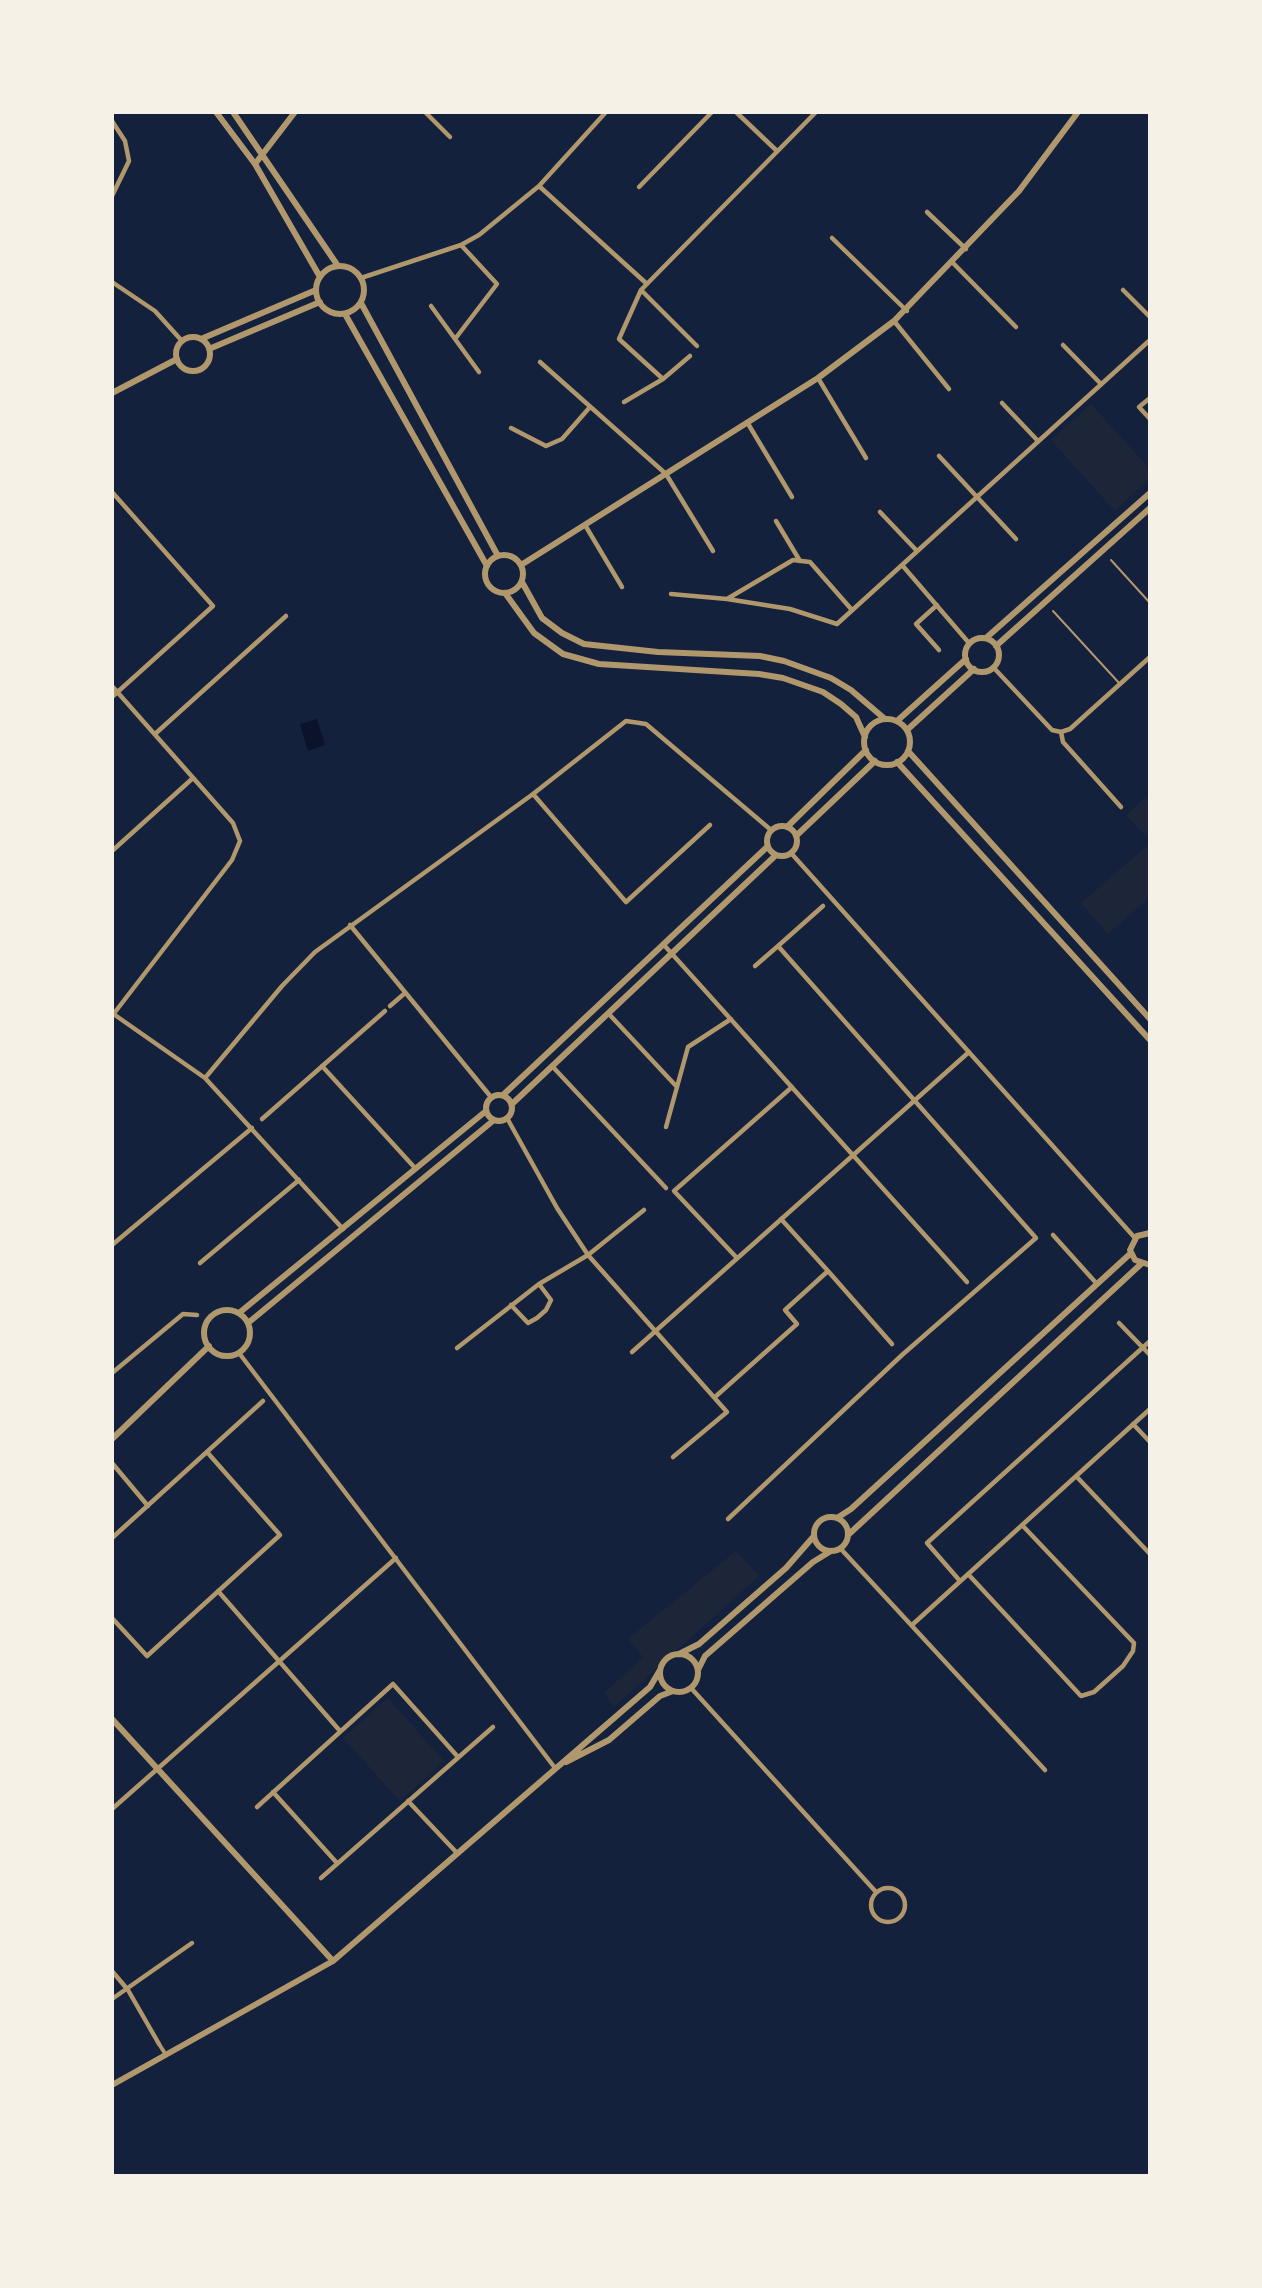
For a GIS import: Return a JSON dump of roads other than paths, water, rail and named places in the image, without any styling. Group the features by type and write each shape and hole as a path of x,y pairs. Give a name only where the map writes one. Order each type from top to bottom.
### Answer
{"street":[{"path":"216,112 255,164 320,277"},
{"path":"233,112 338,266"},
{"path":"255,164 296,112"},
{"path":"361,278 461,245 479,235 539,186 606,112"},
{"path":"639,187 712,112"},
{"path":"736,112 777,152"},
{"path":"663,379 619,339 641,290 816,112"},
{"path":"521,565 818,378 894,321 953,263 1019,191 1078,112"},
{"path":"427,113 450,136"},
{"path":"112,121 124,141 129,161 112,196"},
{"path":"539,186 647,284"},
{"path":"927,212 966,249"},
{"path":"832,238 907,310"},
{"path":"455,339 497,284 461,245"},
{"path":"953,263 1016,327"},
{"path":"361,303 345,314 329,312 320,302 316,290 320,277 329,269 338,266 348,268 361,278 364,286 361,303 498,556"},
{"path":"112,282 155,311 182,341"},
{"path":"201,339 209,350 206,364 197,370 187,370 177,359 177,349 182,341 191,338 201,339 316,290"},
{"path":"641,290 697,346"},
{"path":"1123,290 1149,316"},
{"path":"209,350 320,302"},
{"path":"431,306 479,372"},
{"path":"345,314 487,566 487,583 496,591 505,593 517,588 522,582"},
{"path":"894,321 949,388"},
{"path":"671,594 727,599 790,609 837,624 1149,340"},
{"path":"1063,345 1101,384"},
{"path":"624,402 663,379 690,356"},
{"path":"112,393 177,359"},
{"path":"540,362 666,474 713,551"},
{"path":"818,378 866,458"},
{"path":"1149,398 1139,407 1149,419"},
{"path":"1002,402 1038,441"},
{"path":"511,428 546,446 562,438 590,406"},
{"path":"747,422 792,496"},
{"path":"939,456 1016,539"},
{"path":"112,492 213,606 112,697"},
{"path":"986,638 1149,493"},
{"path":"996,646 1149,508"},
{"path":"880,512 917,551"},
{"path":"776,521 800,561"},
{"path":"585,525 622,587"},
{"path":"487,566 498,556 512,556 521,565 522,582 542,618 562,633 584,644 657,652 760,656 784,660 831,678 851,690 885,719 897,721 907,730 910,744 908,751 897,762 890,764 875,761 866,750 865,737 856,717 823,692 783,678 759,674 599,664 563,654 534,633 505,593"},
{"path":"727,599 793,560 810,562 852,610"},
{"path":"902,565 969,643"},
{"path":"937,605 916,624 939,650"},
{"path":"155,734 286,616"},
{"path":"897,721 966,659 969,643 977,638 986,638 996,646 998,657 993,667 984,671 974,669 966,659"},
{"path":"993,667 1052,730 1061,732 1070,729 1149,657"},
{"path":"907,730 974,669"},
{"path":"112,687 233,824 240,841 238,850 113,1014 205,1078 343,1229"},
{"path":"865,737 872,725 885,719"},
{"path":"205,1078 282,986 315,952 533,794 626,721 646,724 771,831"},
{"path":"1061,732 1063,742 1121,807"},
{"path":"494,1120 486,1111 486,1103 491,1097 503,1095 767,847 767,837 771,831 777,827 787,827 866,750"},
{"path":"908,751 1149,1019"},
{"path":"796,837 875,761"},
{"path":"897,762 1149,1040"},
{"path":"112,851 193,778"},
{"path":"533,794 626,902 710,825"},
{"path":"767,847 776,855 784,856 791,853 796,846 796,837 787,827"},
{"path":"791,853 1135,1238"},
{"path":"512,1104 776,855"},
{"path":"755,966 823,906"},
{"path":"350,925 491,1097"},
{"path":"664,945 967,1282"},
{"path":"728,1520 902,1355 1036,1238 778,946"},
{"path":"390,1006 405,993"},
{"path":"262,1119 385,1011"},
{"path":"608,1013 677,1087"},
{"path":"666,1127 688,1047 731,1019"},
{"path":"632,1352 969,1052"},
{"path":"322,1066 415,1168"},
{"path":"552,1066 666,1188"},
{"path":"737,1258 675,1191 792,1087"},
{"path":"248,1323 494,1120 507,1118 512,1112 512,1104 503,1095"},
{"path":"238,1312 486,1111"},
{"path":"507,1118 557,1208 588,1255 727,1412 673,1457"},
{"path":"112,1245 252,1128"},
{"path":"200,1263 299,1180"},
{"path":"457,1348 539,1284 588,1255 644,1210"},
{"path":"781,1219 892,1344"},
{"path":"1149,1233 1135,1238 1131,1245 1131,1253 1141,1264 1149,1265"},
{"path":"1053,1234 1097,1284"},
{"path":"837,1518 851,1509 1131,1253"},
{"path":"555,1768 609,1740 660,1696 673,1692 679,1693 691,1688 696,1683 698,1670 705,1656 813,1562 840,1548 848,1535 1141,1264"},
{"path":"715,1397 797,1324 785,1310 828,1271"},
{"path":"511,1305 528,1323 537,1318 546,1310 551,1300 539,1284"},
{"path":"224,1310 238,1312 248,1323 248,1342 239,1353 220,1355 209,1346 204,1332 210,1318 224,1310"},
{"path":"112,1372 183,1314 197,1315"},
{"path":"1119,1323 1149,1355"},
{"path":"960,1581 927,1543 1149,1341"},
{"path":"112,1439 209,1346"},
{"path":"239,1353 555,1768"},
{"path":"112,1538 263,1401"},
{"path":"912,1625 1149,1409"},
{"path":"1133,1424 1149,1442"},
{"path":"112,1618 147,1656 280,1534 207,1452"},
{"path":"112,1463 148,1506"},
{"path":"1076,1476 1149,1554"},
{"path":"831,1551 818,1545 814,1536 814,1530 820,1521 831,1517 837,1518 844,1523 848,1535"},
{"path":"968,1574 1081,1696 1094,1692 1123,1666 1133,1651 1134,1643 1022,1525"},
{"path":"112,2085 333,1961 650,1687 667,1659 708,1636 786,1568 814,1536"},
{"path":"840,1548 1045,1770"},
{"path":"112,1809 396,1558"},
{"path":"218,1591 340,1731"},
{"path":"679,1654 691,1658 698,1670"},
{"path":"660,1670 663,1683 673,1692"},
{"path":"257,1807 393,1683 458,1757"},
{"path":"691,1688 876,1892"},
{"path":"112,1719 333,1961"},
{"path":"321,1878 493,1727"},
{"path":"273,1792 338,1863"},
{"path":"408,1801 458,1853"},
{"path":"887,1888 898,1891 905,1901 900,1917 885,1923 876,1918 871,1903 876,1892 887,1888"},
{"path":"112,1999 128,1990 192,1943"},
{"path":"112,1971 128,1990 166,2055"}],"lane":[{"path":"1111,560 1149,603"},
{"path":"1053,611 1120,684"}]}
